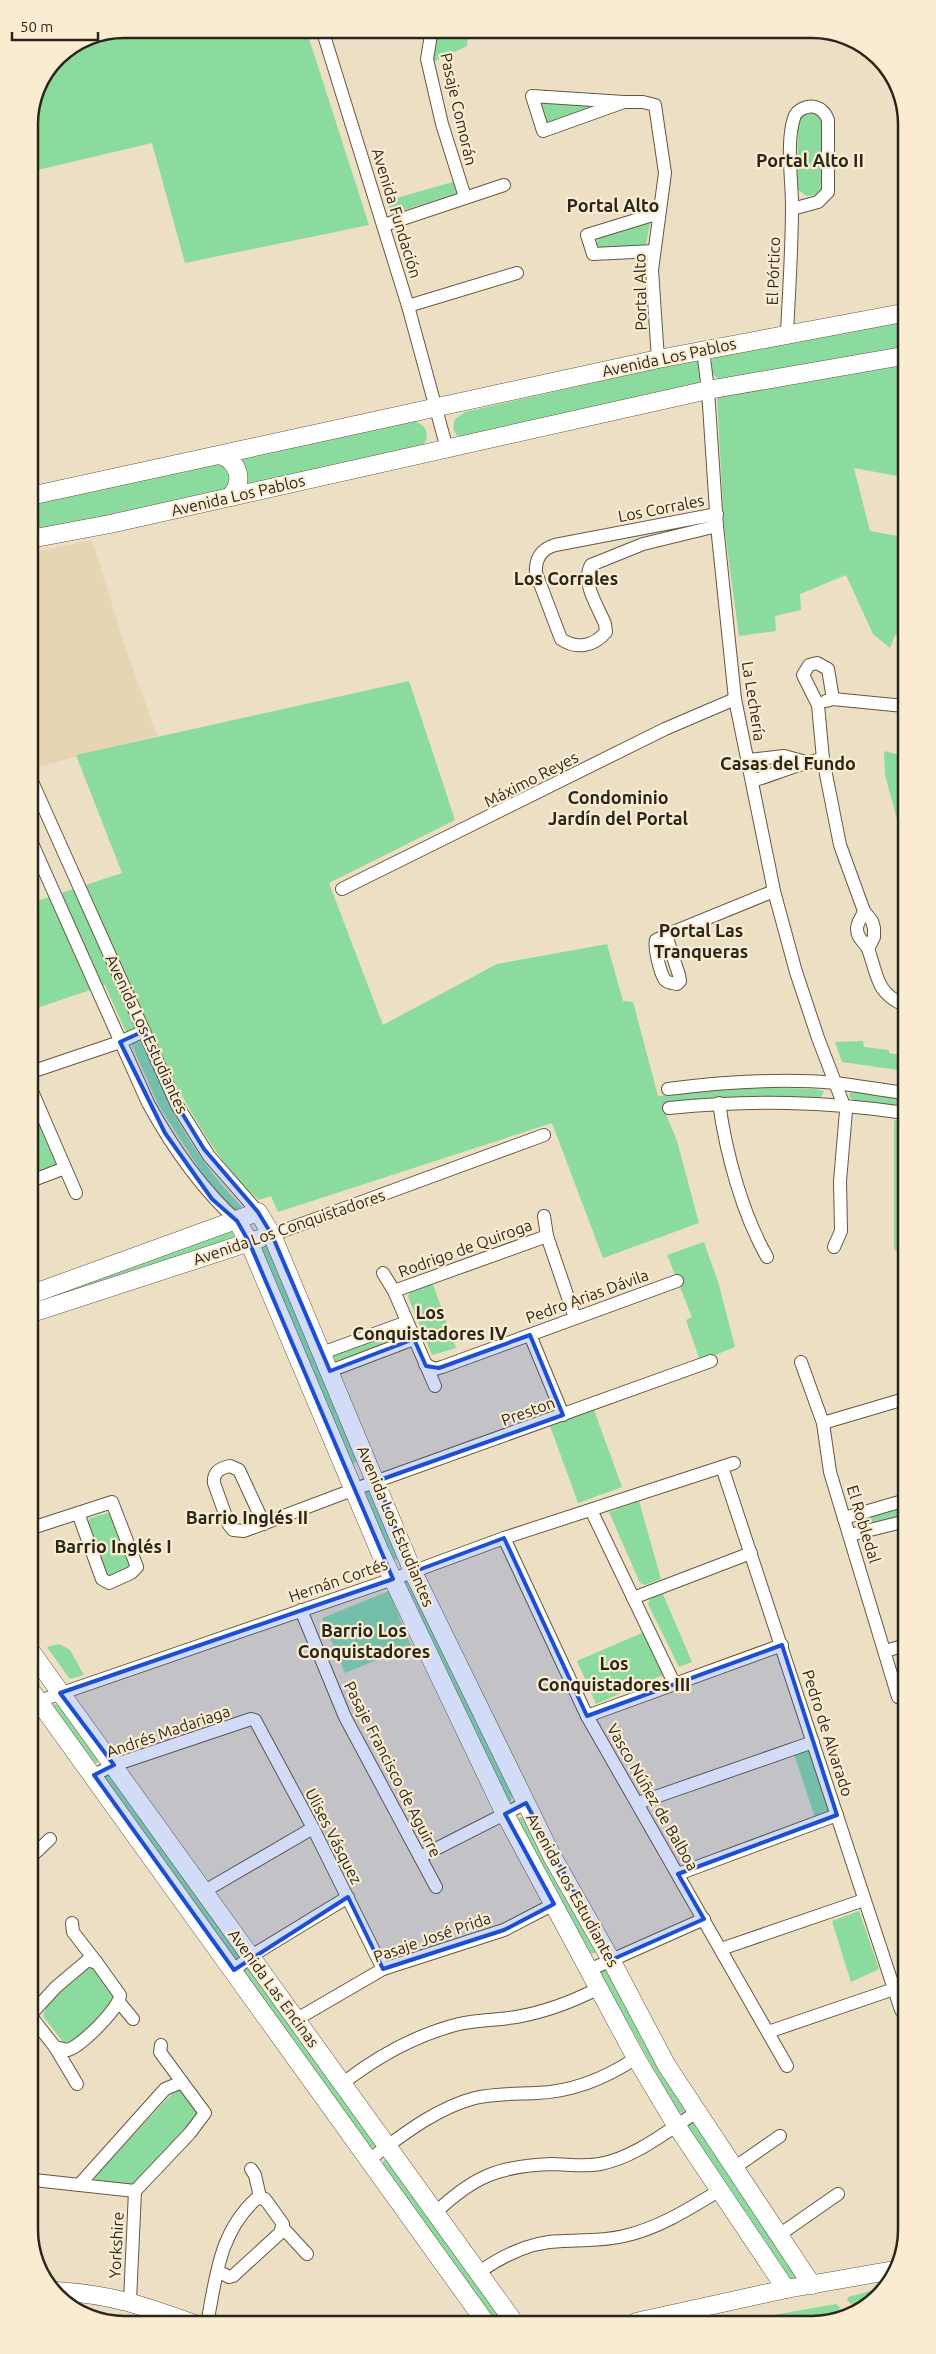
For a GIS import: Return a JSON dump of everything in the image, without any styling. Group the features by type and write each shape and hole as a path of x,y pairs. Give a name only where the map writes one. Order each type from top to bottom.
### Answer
{"street":[{"name":"Avenida Fundación","path":"325,38 384,225 436,408"},
{"name":"Pasaje Comorán","path":"430,38 427,59 442,124 465,197"},
{"path":"532,96 541,96 624,102 543,131 532,96"},
{"name":"Portal Alto","path":"624,102 643,102 655,105 665,173 652,270 658,359"},
{"name":"El Pórtico","path":"787,333 792,209 791,136 794,117 805,107 815,107 824,111 828,120 828,192 818,202 792,209"},
{"path":"384,225 504,185"},
{"path":"654,251 594,254 587,235 659,213"},
{"path":"408,306 517,273"},
{"name":"Avenida Los Pablos","path":"38,494 658,359 787,333 898,314"},
{"name":"La Lechería","path":"703,350 708,390 717,520 735,699 774,891 796,972 835,1083 845,1105"},
{"name":"Avenida Los Pablos","path":"38,538 708,390 898,357"},
{"path":"436,408 447,449"},
{"path":"220,455 234,464 239,474 238,484 230,497"},
{"name":"Los Corrales","path":"717,520 619,553 591,565 587,572 587,582 605,624 606,632 591,644 578,646 561,639 538,579 536,561 542,552 550,546 717,520"},
{"name":"Los Corrales","path":"612,535 619,553"},
{"path":"833,699 828,669 817,663 809,665 802,674 818,706 824,758 840,845 864,912 872,920 875,930 868,949"},
{"name":"Máximo Reyes","path":"342,889 665,729 735,699"},
{"path":"818,706 833,699 898,705"},
{"path":"748,760 784,756 806,762"},
{"path":"752,781 788,770 806,762 824,758"},
{"name":"Avenida Los Estudiantes","path":"38,795 177,1105 204,1149 258,1212 272,1235 377,1481 413,1572 552,1856 611,1960 667,2066 812,2286"},
{"name":"Avenida Los Estudiantes","path":"38,860 148,1103 165,1134 212,1199 237,1221 249,1242 393,1580 505,1814 636,2058 676,2125 786,2289"},
{"path":"666,935 774,891"},
{"path":"864,912 857,931 860,941 868,949 874,974 880,987 898,1003"},
{"path":"38,1070 120,1042 144,1030"},
{"path":"668,1090 744,1082 835,1083 898,1092"},
{"path":"669,1108 745,1102 845,1105 898,1112"},
{"path":"719,1103 724,1138 731,1162 754,1235 766,1257"},
{"path":"38,1104 76,1193"},
{"path":"834,1248 841,1231 840,1181 846,1122 845,1105"},
{"name":"Avenida Los Conquistadores","path":"38,1312 272,1235 544,1136"},
{"path":"38,1178 66,1168"},
{"name":"Avenida Los Conquistadores","path":"38,1292 258,1212"},
{"path":"544,1216 547,1236 576,1318"},
{"name":"Rodrigo de Quiroga","path":"394,1291 547,1236"},
{"path":"383,1273 394,1291 435,1386"},
{"name":"Pedro Arias Dávila","path":"425,1364 429,1367 439,1368 676,1281"},
{"path":"322,1353 407,1322"},
{"path":"530,1335 563,1415"},
{"path":"330,1371 414,1339"},
{"name":"Preston","path":"264,1524 239,1470 230,1466 217,1472 214,1477 214,1483 230,1528 240,1532 264,1524 377,1481 711,1361"},
{"name":"El Robledal","path":"801,1362 823,1422 830,1472 898,1697"},
{"path":"823,1422 898,1401"},
{"name":"Hernán Cortés","path":"38,1696 60,1693 393,1580 504,1538 728,1465"},
{"name":"Pedro de Alvarado","path":"728,1465 751,1553 898,2001"},
{"path":"38,1526 112,1502 137,1567 132,1574 109,1582 102,1579 78,1514"},
{"path":"844,1518 898,1502"},
{"path":"591,1510 674,1683"},
{"path":"850,1535 898,1523"},
{"name":"Vasco Núñez de Balboa","path":"504,1538 588,1716 788,2066"},
{"path":"633,1598 751,1553"},
{"name":"Pasaje Francisco de Aguirre","path":"301,1610 345,1717 436,1887"},
{"path":"588,1716 782,1645"},
{"path":"885,1651 898,1647"},
{"name":"Avenida Las Encinas","path":"38,1662 510,2317"},
{"name":"Avenida Las Encinas","path":"38,1699 481,2317"},
{"name":"Andrés Madariaga","path":"94,1775 114,1765 254,1719"},
{"name":"Ulises Vásquez","path":"254,1719 313,1828 383,1969"},
{"path":"638,1803 813,1742"},
{"path":"420,1857 526,1803"},
{"path":"678,1874 837,1815"},
{"path":"203,1892 313,1828"},
{"path":"38,1850 50,1839"},
{"path":"234,1970 251,1956 348,1897"},
{"path":"722,1949 864,1900"},
{"name":"Pasaje José Prida","path":"297,2019 383,1969 504,1930 554,1904"},
{"path":"589,1970 704,1919"},
{"path":"55,2047 63,2050 72,2049 102,2022 119,2002 120,1995 73,1932 72,1923"},
{"path":"38,2007 88,1960 97,1963"},
{"path":"343,2083 374,2060 425,2035 477,2020 534,2014 568,2003 599,1988"},
{"path":"768,2032 894,1989"},
{"path":"119,2002 133,2018"},
{"path":"38,2025 55,2047 77,2084"},
{"path":"38,2180 135,2191 190,2133 205,2113 160,2052 161,2045"},
{"path":"370,2160 387,2146 432,2116 459,2103 488,2095 536,2093 569,2089 611,2074 636,2058"},
{"path":"79,2185 165,2090 182,2082"},
{"path":"435,2213 473,2182 489,2174 517,2167 600,2164 633,2153 697,2112"},
{"path":"734,2168 780,2136"},
{"path":"251,2169 260,2189 260,2197"},
{"path":"478,2273 508,2255 538,2244 610,2239 637,2233 667,2222 720,2190"},
{"name":"Yorkshire","path":"130,2301 135,2191"},
{"path":"779,2235 838,2194"},
{"path":"260,2197 265,2199 283,2228 307,2254"},
{"path":"209,2316 218,2271 230,2231 253,2201 260,2197"},
{"path":"218,2271 229,2277 233,2276 283,2228"},
{"path":"660,2317 786,2289 812,2286 888,2271"},
{"path":"64,2292 87,2293 130,2301 174,2316"}],"highlighted area":[{"path":"144,1031 177,1105 204,1149 258,1212 272,1235 330,1371 414,1339 426,1366 439,1368 530,1335 563,1415 377,1481 413,1572 504,1538 587,1716 782,1645 837,1815 678,1874 704,1919 611,1960 526,1803 505,1814 554,1904 504,1930 383,1969 348,1897 234,1970 94,1775 114,1765 60,1693 393,1579 249,1242 237,1221 212,1199 165,1133 120,1042"}],"shaded area":[{"path":"92,540 125,646 157,736 41,766 38,760 38,551"}],"green space":[{"path":"309,38 369,225 185,263 152,143 38,170 38,118 40,101 52,76 76,52 91,44 107,39"},
{"path":"435,38 467,38 467,46 433,62"},
{"path":"543,102 604,105 547,124 541,104"},
{"name":"Portal Alto II","path":"805,112 818,114 823,121 822,191 818,195 807,196 797,189 798,125 801,116"},
{"path":"456,181 458,193 392,214 386,201"},
{"path":"650,222 646,245 599,248 596,244 598,238"},
{"path":"898,321 898,353 721,381 711,370 714,356"},
{"path":"693,360 698,361 701,377 698,385 462,439 454,430 455,419 465,412"},
{"path":"898,365 898,476 854,468 870,531 898,536 898,636 895,635 890,648 873,634 846,575 800,594 801,610 775,616 776,631 739,636 724,525 717,397"},
{"path":"413,420 422,425 427,436 421,449 38,534 38,500"},
{"path":"409,681 455,820 329,883 383,1025 497,964 607,944 623,1001 633,1002 658,1096 697,1091 795,1088 824,1091 821,1098 715,1097 662,1105 677,1141 699,1223 603,1258 552,1123 278,1212 271,1196 259,1200 225,1164 206,1137 181,1094 167,1099 200,1156 242,1207 233,1212 204,1176 159,1106 105,985 38,1008 38,901 122,873 76,755"},
{"path":"884,751 898,754 898,823 885,775"},
{"path":"863,1041 864,1047 889,1050 889,1053 898,1055 898,1070 842,1062 835,1042"},
{"path":"855,1092 898,1098 898,1107 858,1102 849,1097 850,1093"},
{"path":"38,1116 60,1166 38,1174"},
{"path":"894,1120 898,1121 898,1250 894,1250"},
{"path":"230,1229 235,1237 38,1307 38,1297"},
{"path":"704,1242 719,1285 735,1347 700,1361 686,1320 692,1317 667,1255"},
{"path":"267,1244 358,1459 355,1463 351,1464 256,1248"},
{"name":"Los Conquistadores IV","path":"432,1282 456,1348 432,1355 408,1297 410,1289"},
{"path":"401,1331 406,1333 404,1338 333,1362 330,1355"},
{"path":"594,1410 622,1487 578,1503 550,1426"},
{"path":"369,1491 402,1557 392,1561 363,1499 364,1492"},
{"path":"639,1501 661,1579 645,1585 640,1583 609,1512"},
{"path":"898,1506 898,1516 860,1526 857,1518"},
{"path":"112,1512 132,1566 109,1579 105,1577 86,1524 90,1518"},
{"path":"405,1579 409,1580 512,1794 511,1801 508,1802 403,1581"},
{"name":"Barrio Los Conquistadores","path":"389,1591 411,1646 345,1673 322,1618"},
{"path":"662,1592 692,1662 679,1667 648,1604 651,1597"},
{"name":"Los Conquistadores III","path":"644,1632 663,1675 596,1704 577,1661"},
{"path":"59,1644 70,1650 84,1675 70,1679 47,1647"},
{"path":"54,1704 60,1705 99,1757 97,1763 90,1762 53,1707"},
{"path":"811,1746 832,1813 815,1818 793,1751"},
{"path":"110,1772 238,1950 238,1959 235,1959 103,1778 104,1773"},
{"path":"521,1817 525,1819 597,1949 595,1953 590,1954 517,1824 518,1819"},
{"path":"859,1911 879,1969 851,1982 832,1921"},
{"path":"89,1965 97,1968 116,1999 78,2039 70,2043 63,2042 43,2016 47,2005"},
{"path":"248,1966 376,2144 373,2147 369,2147 244,1972 244,1968"},
{"path":"605,1967 686,2109 682,2113 678,2112 600,1973 601,1968"},
{"path":"175,2090 182,2090 197,2113 196,2117 131,2186 96,2180 94,2178"},
{"path":"689,2120 694,2120 797,2278 788,2281 688,2127"},
{"path":"385,2159 388,2160 504,2317 489,2317 382,2164"},
{"path":"874,2290 865,2299 853,2306 847,2300 848,2297"},
{"path":"836,2304 840,2307 838,2312 829,2315 812,2317 762,2317"}],"district":[{"name":"Portal Alto II","path":"810,160"},
{"name":"Portal Alto","path":"613,205"},
{"name":"Los Corrales","path":"566,578"},
{"name":"Casas del Fundo","path":"788,763"},
{"name":"Condominio Jardín del Portal","path":"618,808"},
{"name":"Portal Las Tranqueras","path":"701,940"},
{"name":"Los Conquistadores IV","path":"430,1322"},
{"name":"Barrio Inglés II","path":"247,1517"},
{"name":"Barrio Inglés I","path":"113,1546"},
{"name":"Barrio Los Conquistadores","path":"364,1640"},
{"name":"Los Conquistadores III","path":"614,1674"}]}
